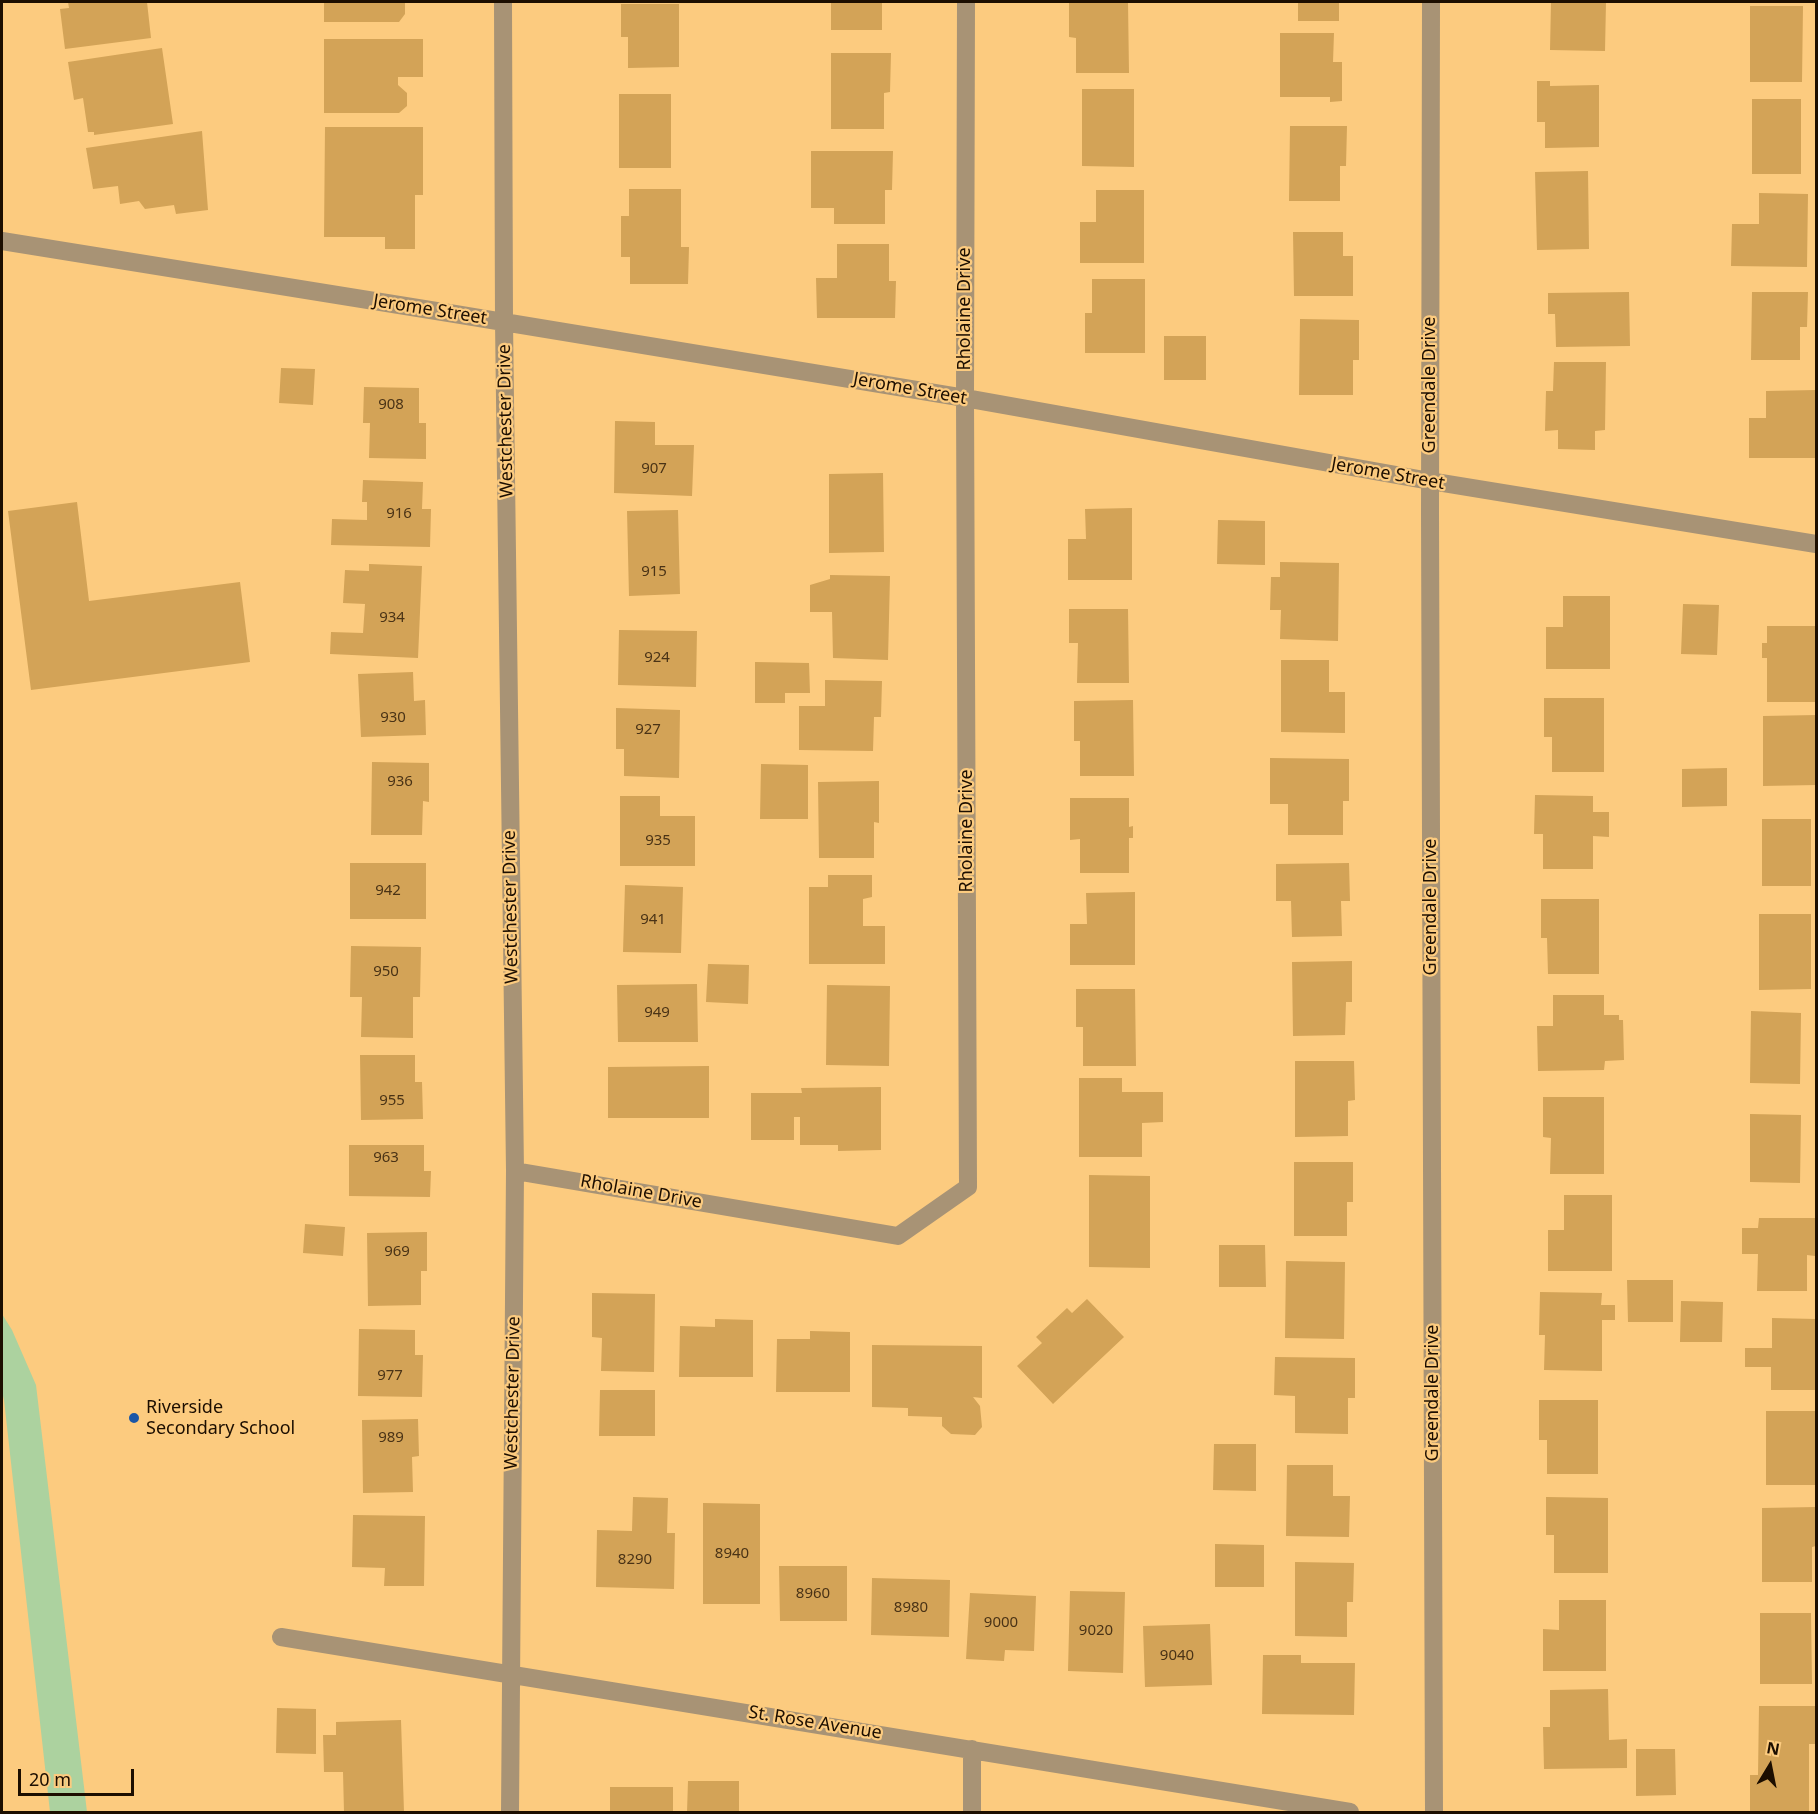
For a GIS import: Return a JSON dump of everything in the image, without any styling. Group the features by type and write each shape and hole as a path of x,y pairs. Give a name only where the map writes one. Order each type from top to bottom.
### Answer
{"street":[{"name":"Westchester Drive","path":"503,2 504,322 515,1171 510,1812"},
{"name":"Rholaine Drive","path":"515,1171 898,1236 968,1187 966,2"},
{"name":"Greendale Drive","path":"1431,2 1434,1812"},
{"name":"Jerome Street","path":"2,242 504,322 965,399 1430,481 1816,544"},
{"name":"St. Rose Avenue","path":"280,1637 1350,1812"},
{"path":"972,1749 972,1812"}],"green space":[{"path":"2,1314 12,1330 36,1385 87,1812 50,1812 2,1392"}],"building":[{"path":"68,2 147,2 151,38 65,49 60,9 69,8"},
{"path":"324,2 405,2 405,14 399,22 324,22"},
{"path":"831,2 882,2 882,30 831,30"},
{"path":"1069,2 1128,2 1129,73 1076,73 1076,38 1069,37"},
{"path":"1298,2 1339,2 1339,21 1298,21"},
{"path":"1551,2 1606,2 1605,51 1550,50"},
{"path":"621,4 679,4 679,67 628,68 628,37 621,37"},
{"path":"1750,6 1803,6 1802,82 1750,82"},
{"path":"1280,33 1334,33 1333,62 1342,62 1342,101 1330,102 1330,97 1280,97"},
{"path":"324,39 423,39 423,77 398,77 398,85 407,93 407,106 399,113 324,113"},
{"path":"162,48 173,124 94,135 94,132 88,132 83,98 74,100 68,62"},
{"path":"831,53 891,53 890,92 884,93 884,129 831,129"},
{"path":"1537,81 1550,81 1550,86 1599,85 1599,147 1545,148 1545,122 1537,122"},
{"path":"1082,89 1134,89 1134,167 1082,166"},
{"path":"619,94 671,94 671,168 619,168"},
{"path":"1752,99 1801,99 1801,174 1752,174"},
{"path":"1290,126 1347,126 1346,166 1340,166 1340,201 1289,201"},
{"path":"325,127 423,127 423,195 415,195 415,249 385,249 385,237 324,237"},
{"path":"202,131 208,210 176,214 174,205 145,209 139,201 120,204 118,186 93,189 86,148"},
{"path":"811,151 893,151 892,190 885,190 885,224 834,224 834,208 811,208"},
{"path":"1588,171 1589,249 1537,250 1535,172"},
{"path":"629,189 681,189 681,247 689,247 688,284 630,284 630,257 621,257 621,216 629,216"},
{"path":"1096,190 1144,190 1144,263 1080,263 1080,222 1096,222"},
{"path":"1759,193 1808,194 1807,267 1731,266 1732,224 1759,224"},
{"path":"1293,232 1343,232 1343,256 1353,256 1353,296 1294,296"},
{"path":"837,244 889,244 889,281 896,281 895,318 817,318 816,278 837,278"},
{"path":"1092,279 1145,279 1145,353 1085,353 1085,313 1092,313"},
{"path":"1629,292 1630,346 1556,347 1555,314 1548,314 1548,293"},
{"path":"1752,292 1808,292 1807,327 1800,327 1800,360 1751,360"},
{"path":"1300,319 1359,320 1359,360 1353,360 1353,395 1299,395"},
{"path":"1164,336 1206,336 1206,380 1164,380"},
{"path":"1554,362 1606,362 1605,430 1595,431 1595,450 1558,449 1558,430 1545,431 1546,391 1553,391"},
{"path":"281,368 315,369 313,405 279,403"},
{"path":"364,387 419,388 419,423 426,423 426,459 369,458 370,423 363,423"},
{"path":"1816,390 1816,458 1749,458 1749,418 1766,418 1766,391"},
{"path":"615,421 655,422 655,445 694,445 692,496 614,493"},
{"path":"883,473 884,552 829,553 829,474"},
{"path":"363,480 423,482 422,509 431,509 430,547 331,545 332,519 367,520 367,502 362,502"},
{"path":"77,502 89,601 240,582 250,662 31,690 8,511"},
{"path":"1132,508 1132,580 1068,580 1068,539 1086,539 1085,509"},
{"path":"678,510 680,594 629,596 627,511"},
{"path":"1218,520 1265,521 1265,565 1217,564"},
{"path":"1280,562 1339,563 1338,641 1280,639 1281,610 1270,610 1271,577 1280,577"},
{"path":"369,564 422,566 418,658 330,654 331,632 363,633 365,604 343,603 345,570 369,571"},
{"path":"830,575 890,576 888,660 833,658 832,612 810,612 810,585 830,579"},
{"path":"1563,596 1610,596 1610,669 1546,669 1546,627 1563,627"},
{"path":"1683,604 1719,605 1717,655 1681,654"},
{"path":"1069,609 1128,609 1129,683 1077,683 1078,643 1069,643"},
{"path":"1767,626 1816,626 1816,702 1767,702 1767,658 1762,658 1762,643 1767,643"},
{"path":"619,630 697,631 696,687 618,685"},
{"path":"1281,660 1329,660 1329,692 1345,692 1345,733 1281,732"},
{"path":"755,662 809,663 810,693 785,693 785,703 755,703"},
{"path":"413,672 414,701 425,700 426,735 361,737 358,674"},
{"path":"825,680 882,681 881,717 874,717 873,751 799,750 799,706 825,706"},
{"path":"1544,698 1604,698 1604,772 1552,772 1552,737 1544,737"},
{"path":"1133,700 1134,776 1080,776 1080,741 1074,741 1074,701"},
{"path":"616,708 680,710 679,778 624,776 624,749 616,749"},
{"path":"1816,715 1816,785 1763,786 1763,716"},
{"path":"1270,758 1349,759 1349,801 1343,801 1343,835 1288,835 1288,804 1270,804"},
{"path":"372,762 429,763 429,802 423,801 422,835 371,835"},
{"path":"761,764 808,765 808,819 760,819"},
{"path":"1727,768 1727,806 1682,807 1682,769"},
{"path":"879,781 879,823 874,822 874,858 819,858 818,782"},
{"path":"1535,795 1593,796 1593,812 1609,812 1609,837 1593,836 1593,869 1543,869 1543,834 1534,834"},
{"path":"620,796 660,796 660,816 695,816 695,866 620,866"},
{"path":"1070,798 1129,798 1129,827 1133,826 1133,838 1129,838 1129,873 1080,873 1080,839 1070,840"},
{"path":"1762,819 1811,819 1811,886 1762,886"},
{"path":"350,863 426,863 426,919 350,919"},
{"path":"1349,863 1350,901 1341,901 1342,936 1292,937 1291,901 1276,901 1276,864"},
{"path":"828,875 872,875 872,897 863,899 863,926 885,926 885,964 809,964 809,887 828,887"},
{"path":"625,885 683,887 681,953 623,952"},
{"path":"1135,892 1135,965 1070,965 1070,924 1087,924 1086,893"},
{"path":"1541,899 1599,899 1599,974 1548,974 1547,938 1541,938"},
{"path":"1759,914 1811,914 1811,989 1759,990"},
{"path":"351,946 421,947 420,997 413,997 413,1038 361,1037 362,997 350,997"},
{"path":"1352,961 1352,1002 1346,1002 1345,1035 1293,1036 1292,962"},
{"path":"708,964 749,965 748,1004 706,1002"},
{"path":"697,984 698,1042 618,1042 617,985"},
{"path":"827,985 890,986 889,1066 826,1065"},
{"path":"1076,989 1135,989 1136,1066 1083,1066 1083,1027 1076,1027"},
{"path":"1553,995 1604,995 1604,1015 1619,1015 1619,1020 1623,1020 1624,1060 1605,1061 1604,1070 1538,1071 1537,1026 1553,1026"},
{"path":"1751,1011 1801,1013 1800,1084 1750,1083"},
{"path":"360,1055 415,1055 415,1082 422,1082 423,1119 361,1120"},
{"path":"1295,1061 1354,1061 1355,1100 1348,1101 1348,1136 1295,1137"},
{"path":"709,1066 709,1118 608,1118 608,1067"},
{"path":"1079,1078 1122,1078 1122,1092 1163,1092 1163,1122 1142,1123 1142,1157 1079,1157"},
{"path":"881,1087 881,1150 838,1151 838,1145 800,1145 800,1117 794,1117 794,1140 751,1140 751,1093 802,1093 801,1088"},
{"path":"1543,1097 1604,1097 1604,1174 1550,1174 1551,1138 1543,1137"},
{"path":"1750,1114 1801,1115 1800,1183 1750,1182"},
{"path":"349,1145 424,1145 424,1171 431,1171 430,1197 349,1196"},
{"path":"1294,1162 1353,1162 1353,1202 1347,1202 1347,1236 1294,1236"},
{"path":"1089,1175 1150,1176 1150,1268 1089,1267"},
{"path":"1564,1195 1612,1195 1612,1271 1548,1271 1548,1230 1564,1230"},
{"path":"1759,1218 1816,1218 1815,1256 1807,1255 1807,1291 1757,1291 1758,1254 1742,1254 1742,1228 1758,1228"},
{"path":"305,1224 345,1227 343,1256 303,1253"},
{"path":"427,1232 427,1271 421,1271 421,1305 368,1306 367,1233"},
{"path":"1219,1245 1265,1245 1266,1287 1219,1287"},
{"path":"1286,1261 1345,1262 1344,1339 1285,1338"},
{"path":"1627,1280 1673,1280 1673,1322 1628,1322"},
{"path":"1540,1292 1602,1293 1601,1305 1615,1305 1615,1320 1602,1320 1602,1371 1544,1370 1545,1335 1539,1335"},
{"path":"592,1293 655,1294 654,1372 601,1371 602,1338 592,1337"},
{"path":"1087,1299 1124,1337 1053,1404 1017,1366 1042,1343 1036,1337 1067,1308 1072,1313"},
{"path":"1681,1301 1723,1302 1722,1342 1680,1342"},
{"path":"1772,1318 1816,1319 1816,1390 1771,1390 1771,1367 1745,1367 1745,1348 1772,1348"},
{"path":"715,1319 753,1320 753,1377 679,1377 680,1326 715,1327"},
{"path":"359,1329 415,1330 415,1355 423,1355 422,1397 358,1396"},
{"path":"810,1331 850,1332 850,1392 776,1392 777,1339 810,1339"},
{"path":"872,1345 982,1346 982,1398 973,1397 980,1406 982,1427 975,1435 951,1434 942,1426 942,1417 908,1416 908,1408 872,1407"},
{"path":"1275,1357 1355,1358 1355,1398 1348,1398 1348,1434 1295,1433 1295,1396 1274,1395"},
{"path":"600,1390 655,1390 655,1436 599,1436"},
{"path":"1539,1400 1598,1400 1598,1474 1547,1474 1547,1440 1539,1440"},
{"path":"1766,1411 1816,1411 1816,1485 1766,1485"},
{"path":"418,1419 419,1456 412,1457 413,1492 363,1493 362,1420"},
{"path":"1214,1444 1256,1444 1256,1491 1213,1490"},
{"path":"1287,1465 1333,1465 1333,1496 1350,1496 1349,1537 1286,1536"},
{"path":"633,1497 668,1498 667,1533 675,1533 674,1589 596,1587 597,1530 632,1531"},
{"path":"1546,1497 1608,1498 1608,1573 1554,1573 1554,1535 1546,1535"},
{"path":"703,1503 760,1504 760,1604 703,1604"},
{"path":"1816,1507 1816,1546 1812,1547 1812,1582 1762,1582 1762,1508"},
{"path":"353,1515 425,1516 424,1586 384,1586 385,1568 352,1567"},
{"path":"1215,1544 1264,1545 1264,1587 1215,1587"},
{"path":"1295,1562 1354,1563 1353,1602 1347,1602 1347,1637 1295,1636"},
{"path":"779,1566 847,1566 847,1621 780,1621"},
{"path":"872,1578 950,1580 949,1637 871,1635"},
{"path":"1070,1591 1125,1592 1123,1673 1068,1671"},
{"path":"970,1593 1036,1596 1034,1651 1005,1650 1004,1661 966,1659"},
{"path":"1559,1600 1606,1600 1606,1671 1543,1671 1543,1629 1559,1630"},
{"path":"1760,1613 1811,1613 1812,1684 1760,1684"},
{"path":"1210,1624 1212,1685 1145,1687 1143,1626"},
{"path":"1263,1655 1301,1655 1301,1663 1355,1663 1354,1715 1262,1714"},
{"path":"1608,1689 1609,1740 1627,1739 1627,1768 1544,1769 1543,1727 1550,1727 1550,1690"},
{"path":"1759,1706 1815,1706 1815,1744 1809,1744 1809,1812 1750,1812 1750,1775 1758,1775"},
{"path":"277,1708 316,1709 316,1754 276,1753"},
{"path":"401,1720 404,1812 344,1812 343,1772 324,1772 323,1735 336,1735 336,1722"},
{"path":"1636,1749 1675,1749 1676,1795 1636,1796"},
{"path":"688,1781 739,1781 739,1812 687,1812"},
{"path":"610,1787 673,1787 673,1812 610,1812"}],"place":[{"name":"Riverside Secondary School","path":"134,1418"}]}
